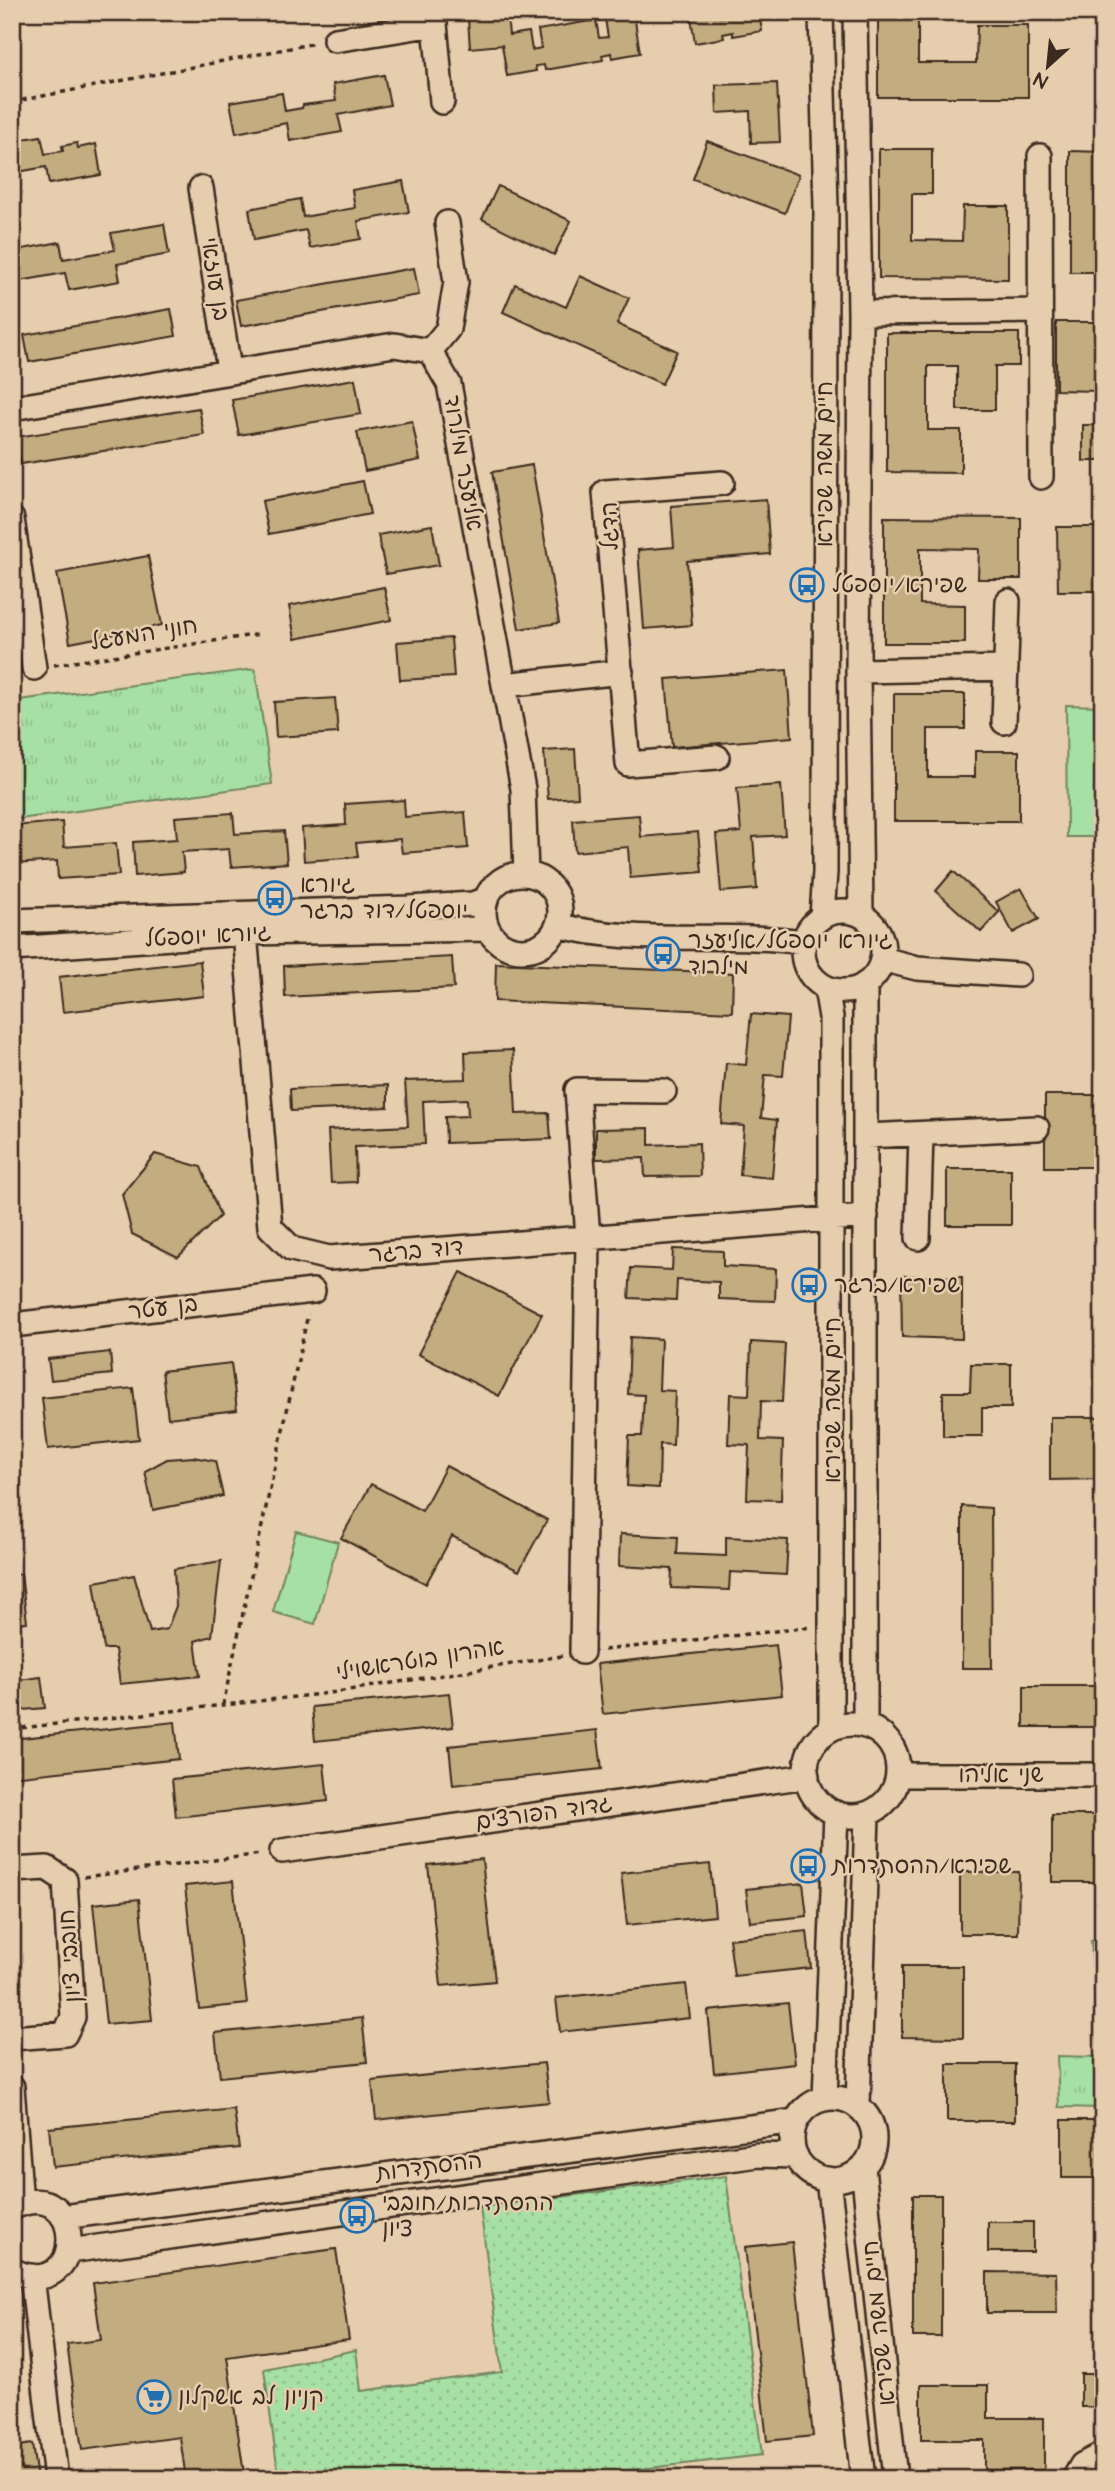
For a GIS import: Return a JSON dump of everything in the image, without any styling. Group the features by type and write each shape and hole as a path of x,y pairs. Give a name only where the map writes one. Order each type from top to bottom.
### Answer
{"street":[{"name":"חיים משה שפירא","path":"821,12 826,208 825,872 822,916"},
{"name":"חיים משה שפירא","path":"855,12 860,313 858,671 862,915"},
{"path":"335,40 435,18 442,102"},
{"path":"1040,156 1041,477"},
{"name":"בן עוזאי","path":"201,188 229,370"},
{"path":"12,408 229,370 394,345 430,351 448,329 456,282 447,223"},
{"path":"860,313 1040,311"},
{"name":"אליעזר מילרוד","path":"430,351 449,384 523,789 526,874"},
{"name":"הדגל","path":"717,757 628,764 605,492 722,483"},
{"path":"12,519 34,668"},
{"path":"1004,722 1008,601"},
{"path":"858,671 1006,668"},
{"path":"504,685 621,672"},
{"path":"526,874 537,877 554,892 559,902 558,925 542,944 518,950 506,946 488,929 485,920 486,900 490,891 506,877 526,874"},
{"name":"גיורא יוספטל","path":"12,921 409,908 472,904 486,900"},
{"path":"841,910 862,915 877,929 883,948 879,969 865,984 846,991 826,988 809,974 802,953 803,942 813,923 822,916 841,910"},
{"path":"558,925 598,933 770,937 803,942"},
{"name":"גיורא יוספטל","path":"12,949 245,933 488,929"},
{"name":"דוד ברגר","path":"245,933 270,1227 292,1249 329,1258 866,1216"},
{"path":"882,959 917,968 1018,975"},
{"name":"חיים משה שפירא","path":"865,984 865,1726"},
{"name":"חיים משה שפירא","path":"826,988 831,1017 833,1218 831,1729"},
{"path":"582,1652 587,1237 577,1090 664,1091"},
{"path":"866,1136 1037,1128"},
{"path":"918,1238 921,1134"},
{"name":"בן עטר","path":"12,1325 313,1291"},
{"path":"848,1724 865,1726 887,1740 894,1750 898,1775 888,1799 867,1814 836,1813 816,1799 807,1776 811,1749 831,1729 848,1724"},
{"name":"שני אליהו","path":"898,1775 1103,1775"},
{"name":"גדוד הפורצים","path":"282,1851 807,1776"},
{"path":"825,2099 836,1813"},
{"path":"858,2106 837,2098 825,2099 813,2103 796,2122 793,2144 796,2156 804,2167 828,2179 841,2179 863,2167 874,2142 873,2129 858,2106 867,1814"},
{"name":"חובבי ציון","path":"12,1870 47,1868 65,1880 73,2017 65,2034 12,2038"},
{"path":"12,2087 17,2206 45,2203 63,2217 71,2239 69,2251 51,2272 22,2273 56,2479"},
{"name":"ההסתדרות","path":"63,2217 796,2122"},
{"name":"ההסתדרות","path":"69,2251 758,2155 796,2156"},
{"name":"חיים משה שפירא","path":"863,2167 895,2479"},
{"name":"חיים משה שפירא","path":"828,2179 863,2479"},
{"path":"1074,2479 1082,2465 1103,2454"}],"path":[{"path":"12,102 335,40"},
{"name":"חוני המעגל","path":"34,668 260,634"},
{"path":"223,1705 313,1291"},
{"name":"אהרון בוטראשוילי","path":"12,1729 330,1693 582,1652 832,1624"},
{"path":"65,1880 282,1851"}],"shaded area":[{"path":"12,630 20,674 12,676"}],"green space":[{"path":"255,669 272,784 12,820 12,701"},
{"path":"1066,705 1103,706 1103,837 1067,837"},
{"path":"296,1531 338,1542 315,1624 273,1612"},
{"path":"1103,1940 1103,2108 1059,2107 1057,2056 1099,2057 1091,1941"},
{"path":"726,2176 762,2455 554,2479 279,2479 264,2369 356,2350 361,2391 502,2372 480,2207"}],"building":[{"path":"472,12 489,12 489,17 507,15 509,35 529,32 532,50 541,48 538,30 596,20 599,38 608,37 605,19 634,14 640,53 612,58 611,53 602,55 603,60 545,70 544,65 535,66 536,71 507,76 502,45 470,48 468,19 472,18"},
{"path":"690,12 720,12 720,17 729,15 729,12 759,12 762,31 733,36 733,32 723,34 724,38 695,43"},
{"path":"878,12 959,12 918,13 918,63 976,63 977,25 1028,25 1028,97 878,97"},
{"path":"384,75 390,105 338,115 342,132 290,141 287,123 236,133 230,102 282,93 285,111 302,108 303,105 336,101 333,84"},
{"path":"777,83 780,142 751,143 750,111 717,113 716,85"},
{"path":"23,135 23,139 41,136 45,154 63,151 62,146 77,143 78,148 96,144 101,175 49,184 46,167 12,173 12,136"},
{"path":"707,141 799,175 785,213 693,179"},
{"path":"879,149 932,149 932,194 912,194 912,240 962,241 963,206 1008,206 1008,279 879,278"},
{"path":"1070,151 1103,152 1103,272 1070,272"},
{"path":"403,181 409,212 358,221 361,239 310,248 306,230 254,240 249,209 300,199 303,217 355,208 352,190"},
{"path":"498,186 571,221 554,255 482,219"},
{"path":"164,224 169,254 117,264 120,281 69,290 65,273 14,282 12,251 60,242 63,259 115,250 111,233"},
{"path":"414,268 419,295 241,326 236,300"},
{"path":"580,276 629,298 617,324 677,351 662,384 503,312 515,284 566,307"},
{"path":"171,309 176,336 29,362 24,335"},
{"path":"1056,322 1103,322 1103,353 1097,353 1097,391 1056,390"},
{"path":"887,333 1019,333 1019,366 995,366 995,410 957,410 957,366 928,366 928,430 961,430 961,473 887,472"},
{"path":"355,379 361,414 239,435 232,400"},
{"path":"199,408 204,435 21,464 17,437"},
{"path":"412,421 420,460 365,471 357,432"},
{"path":"1083,425 1103,425 1103,461 1083,461"},
{"path":"532,465 559,623 519,629 492,472"},
{"path":"363,481 370,514 269,534 262,501"},
{"path":"766,499 770,554 687,561 692,625 644,629 638,550 674,547 671,506"},
{"path":"884,517 1021,518 1021,579 978,579 979,549 920,548 920,604 965,605 965,643 884,643"},
{"path":"432,525 439,565 386,574 378,535"},
{"path":"1057,527 1103,527 1103,591 1058,591"},
{"path":"148,556 162,625 70,643 57,573"},
{"path":"384,587 391,620 295,639 289,606"},
{"path":"451,638 454,677 400,680 397,642"},
{"path":"787,670 792,737 672,747 666,679"},
{"path":"894,694 965,694 965,729 928,729 928,777 975,777 975,751 1019,751 1019,821 894,821"},
{"path":"335,698 338,733 276,737 274,702"},
{"path":"575,749 578,797 548,799 544,751"},
{"path":"781,785 785,835 753,837 757,889 721,892 716,834 741,832 737,788"},
{"path":"404,800 405,817 465,812 468,848 402,853 400,839 356,843 358,857 304,861 302,828 346,825 345,804"},
{"path":"233,813 235,834 284,831 287,863 231,867 229,849 182,852 184,872 135,876 133,842 177,839 175,817"},
{"path":"639,815 641,837 698,832 702,872 630,878 628,847 575,852 573,820"},
{"path":"62,822 64,847 116,843 119,875 58,879 57,861 15,864 16,880 12,880 12,826"},
{"path":"953,871 999,912 981,932 936,891"},
{"path":"1021,888 1039,919 1013,933 996,902"},
{"path":"452,957 454,988 285,997 284,966"},
{"path":"200,961 204,996 63,1012 59,977"},
{"path":"496,963 733,973 732,1012 495,1001"},
{"path":"12,973 19,1015 12,1016"},
{"path":"751,1014 788,1017 783,1076 765,1075 761,1118 777,1120 772,1178 740,1175 744,1126 721,1124 726,1063 746,1065"},
{"path":"513,1050 516,1114 549,1113 551,1139 446,1143 445,1117 468,1116 467,1099 423,1101 425,1144 355,1147 356,1182 331,1183 328,1130 408,1126 405,1081 466,1079 465,1052"},
{"path":"388,1085 388,1107 291,1111 290,1089"},
{"path":"1045,1095 1103,1095 1103,1167 1045,1167"},
{"path":"649,1128 649,1145 699,1143 700,1176 645,1177 644,1158 596,1159 596,1129"},
{"path":"155,1154 201,1167 220,1216 178,1257 132,1234 122,1194"},
{"path":"947,1169 1011,1169 1011,1225 947,1225"},
{"path":"673,1249 723,1251 723,1266 776,1269 775,1301 719,1299 719,1282 677,1280 676,1300 629,1298 631,1268 672,1270"},
{"path":"461,1272 542,1314 499,1396 418,1354"},
{"path":"901,1276 962,1277 962,1339 902,1337"},
{"path":"630,1337 661,1339 659,1390 675,1391 673,1445 660,1444 659,1488 627,1486 629,1436 642,1436 644,1395 628,1394"},
{"path":"751,1342 785,1344 782,1402 761,1401 760,1440 783,1441 781,1500 747,1499 749,1445 728,1444 730,1394 749,1395"},
{"path":"110,1352 112,1374 51,1380 48,1359"},
{"path":"231,1363 237,1410 168,1418 162,1371"},
{"path":"971,1364 1011,1364 1011,1408 982,1408 982,1436 943,1436 943,1392 970,1392"},
{"path":"133,1388 139,1439 48,1449 42,1398"},
{"path":"1050,1417 1103,1417 1103,1479 1050,1480"},
{"path":"193,1457 215,1461 223,1496 153,1510 145,1471 167,1459"},
{"path":"446,1466 547,1520 519,1571 452,1536 426,1584 341,1538 371,1484 422,1511"},
{"path":"962,1506 991,1508 992,1668 962,1668"},
{"path":"620,1534 678,1537 677,1554 726,1556 726,1537 788,1540 786,1575 730,1572 729,1590 671,1588 672,1569 619,1566"},
{"path":"221,1561 212,1636 195,1641 200,1676 120,1684 115,1649 104,1649 94,1582 134,1575 150,1632 167,1629 176,1606 174,1569"},
{"path":"21,1574 27,1622 12,1623 12,1575"},
{"path":"776,1645 782,1695 603,1714 597,1664"},
{"path":"41,1677 45,1708 12,1711 12,1681"},
{"path":"1024,1686 1103,1686 1103,1727 1024,1727"},
{"path":"449,1693 453,1727 315,1741 312,1707"},
{"path":"175,1722 179,1759 12,1777 12,1739"},
{"path":"597,1730 602,1769 453,1785 449,1746"},
{"path":"324,1764 328,1801 176,1817 172,1779"},
{"path":"1052,1815 1103,1815 1103,1882 1052,1882"},
{"path":"482,1859 495,1981 441,1986 428,1865"},
{"path":"710,1864 715,1916 627,1925 621,1873"},
{"path":"960,1872 1019,1872 1018,1934 960,1934"},
{"path":"233,1881 247,2004 199,2009 185,1886"},
{"path":"803,1883 807,1916 750,1922 746,1889"},
{"path":"139,1899 152,2020 106,2024 93,1904"},
{"path":"807,1931 811,1968 734,1976 729,1939"},
{"path":"902,1966 963,1966 963,2038 902,2037"},
{"path":"686,1984 690,2018 560,2032 556,1998"},
{"path":"788,2003 795,2064 714,2073 708,2011"},
{"path":"362,2018 367,2062 220,2077 215,2033"},
{"path":"544,2063 549,2102 376,2120 372,2081"},
{"path":"947,2064 1015,2064 1015,2121 947,2121"},
{"path":"234,2109 239,2148 53,2167 49,2128"},
{"path":"1062,2120 1103,2120 1103,2178 1062,2178"},
{"path":"913,2195 941,2195 941,2337 913,2337"},
{"path":"988,2222 1033,2222 1033,2252 988,2252"},
{"path":"792,2242 813,2436 767,2441 745,2247"},
{"name":"קניון לב אשקלון","path":"336,2249 349,2340 227,2357 244,2474 186,2479 180,2437 82,2450 67,2344 101,2340 93,2283"},
{"path":"987,2272 1056,2273 1057,2313 987,2313"},
{"path":"1081,2374 1103,2374 1103,2407 1081,2407"},
{"path":"921,2385 988,2385 988,2418 1044,2418 1044,2470 984,2470 984,2440 921,2440"},
{"path":"32,2444 37,2479 12,2479 12,2447"}],"place":[{"name":"שפירא/יוספטל","path":"807,585"},
{"name":"גיורא יוספטל/דוד ברגר","path":"275,898"},
{"name":"גיורא יוספטל/אליעזר מילרוד","path":"663,954"},
{"name":"שפירא/ברגר","path":"809,1285"},
{"name":"שפירא/ההסתדרות","path":"808,1866"},
{"name":"ההסתדרות/חובבי ציון","path":"357,2216"},
{"name":"קניון לב אשקלון","path":"154,2397"}]}
